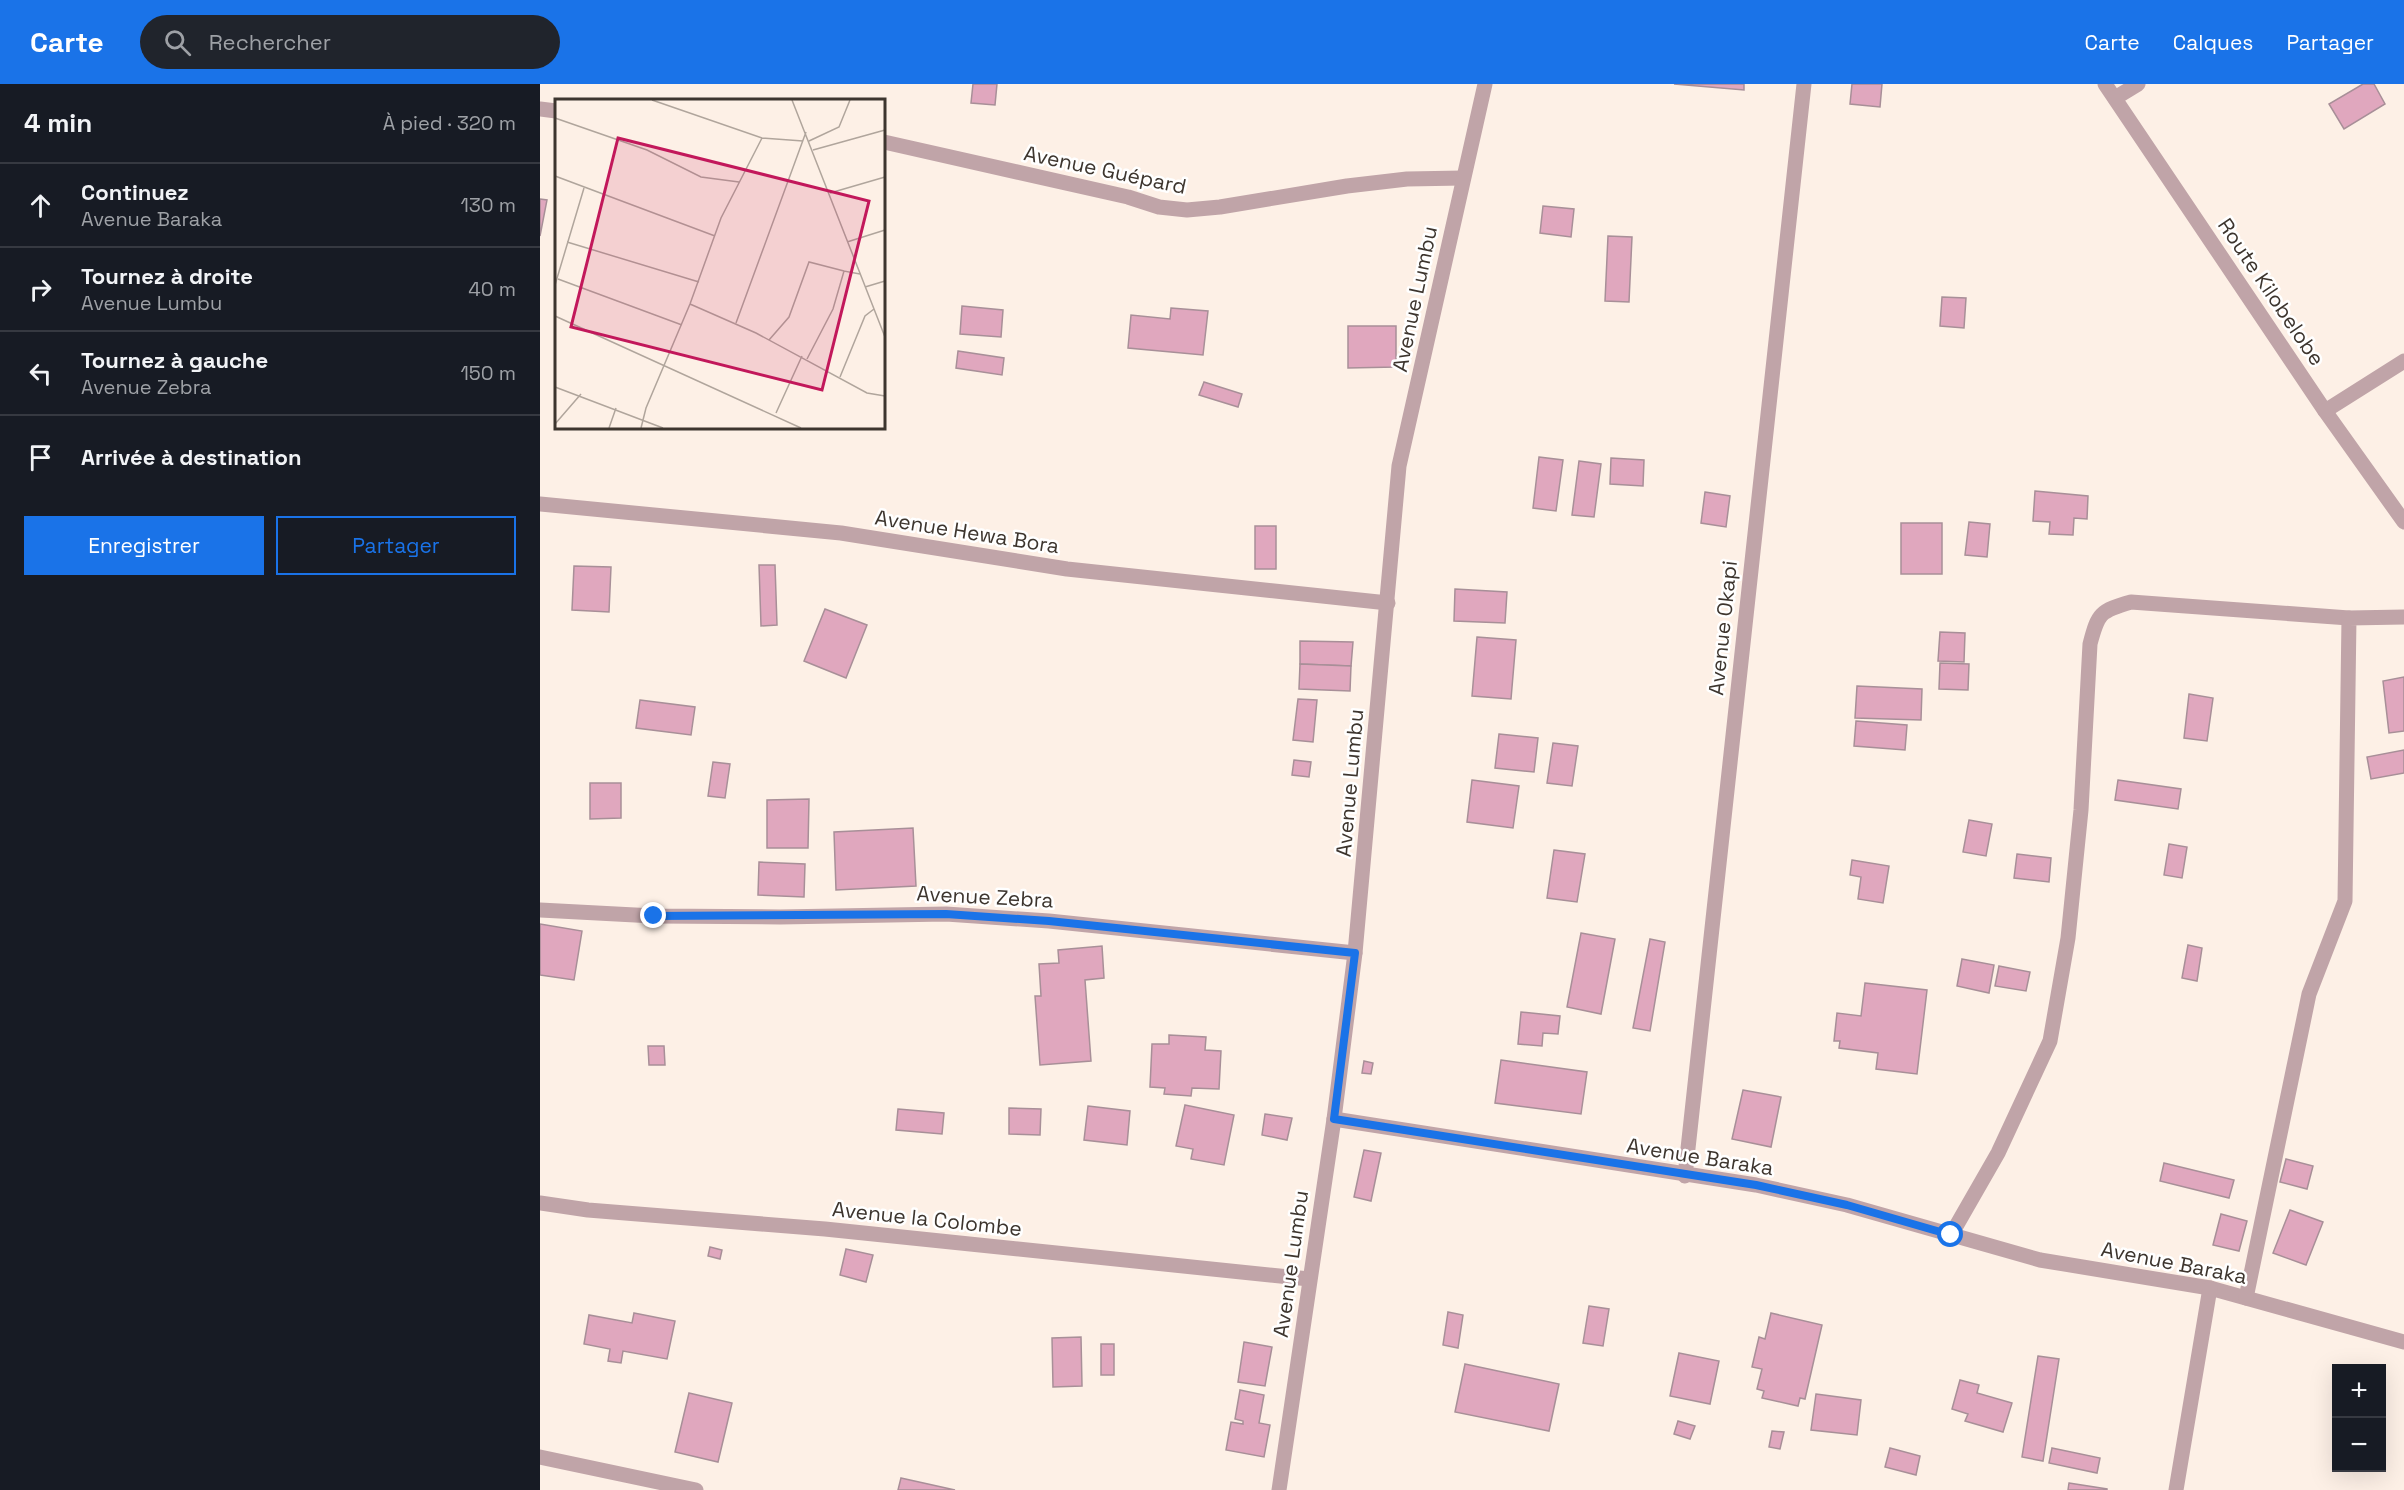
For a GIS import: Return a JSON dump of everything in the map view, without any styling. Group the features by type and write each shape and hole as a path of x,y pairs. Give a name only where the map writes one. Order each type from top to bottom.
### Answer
{"street":[{"name":"Avenue Lumbu","path":"1280,1490 1334,1119 1355,953 1400,466 1485,84"},
{"name":"Avenue Okapi","path":"1685,1176 1804,84"},
{"name":"Route Kilobelobe","path":"2106,84 2325,411 2404,522"},
{"path":"2115,98 2138,84"},
{"path":"540,110 555,111"},
{"name":"Avenue Guépard","path":"885,142 1128,197 1159,207 1187,210 1407,179 1463,178"},
{"path":"2325,411 2404,362"},
{"name":"Avenue Hewa Bora","path":"540,504 841,533 1067,569 1388,603"},
{"path":"1951,1235 1998,1153 2050,1041 2070,915 2081,810 2090,644 2096,620 2109,608 2131,602 2349,618 2404,617"},
{"path":"2246,1298 2309,994 2345,902 2349,618"},
{"name":"Avenue Zebra","path":"540,910 699,917 946,914 1049,921 1355,953"},
{"name":"Avenue Baraka","path":"1334,1119 1685,1176 1756,1185 1847,1205 2040,1260 2210,1288 2404,1342"},
{"name":"Avenue la Colombe","path":"540,1203 588,1210 825,1229 1309,1279"},
{"path":"2176,1490 2210,1288"},
{"path":"540,1457 696,1490"}],"building":[{"path":"973,84 997,84 995,105 971,103"},
{"path":"1674,84 1744,84 1744,90"},
{"path":"1852,84 1882,84 1880,107 1850,104"},
{"path":"2363,84 2374,84 2385,104 2344,129 2329,104"},
{"path":"540,199 547,200 540,236"},
{"path":"1543,206 1574,209 1571,237 1540,233"},
{"path":"1608,236 1632,237 1629,302 1605,301"},
{"path":"1942,297 1966,298 1964,328 1940,326"},
{"path":"962,306 1003,310 1001,337 960,334"},
{"path":"1171,308 1208,311 1203,355 1128,348 1131,315 1170,319"},
{"path":"1348,326 1396,326 1396,367 1348,368"},
{"path":"958,351 1004,358 1002,375 956,368"},
{"path":"1204,382 1242,394 1238,407 1199,395"},
{"path":"1539,457 1563,460 1556,511 1533,508"},
{"path":"1611,458 1644,460 1643,486 1610,484"},
{"path":"1579,461 1601,464 1594,517 1572,515"},
{"path":"2035,491 2088,496 2087,519 2074,518 2073,535 2049,534 2050,522 2033,521"},
{"path":"1705,492 1730,496 1726,527 1701,523"},
{"path":"1969,522 1990,524 1987,557 1965,555"},
{"path":"1901,523 1942,523 1942,574 1901,574"},
{"path":"1255,526 1276,526 1276,569 1255,569"},
{"path":"759,565 775,565 777,625 761,626"},
{"path":"574,566 611,567 609,612 572,610"},
{"path":"1455,589 1507,592 1505,623 1454,621"},
{"path":"825,609 867,625 846,678 804,661"},
{"path":"1940,632 1965,633 1964,662 1938,661"},
{"path":"1477,637 1516,640 1511,699 1472,696"},
{"path":"1300,641 1353,642 1351,666 1300,664"},
{"path":"1940,663 1969,664 1968,690 1939,689"},
{"path":"1300,664 1351,666 1350,691 1299,689"},
{"path":"2404,677 2404,731 2389,733 2383,681"},
{"path":"1857,686 1922,689 1921,720 1855,718"},
{"path":"2189,694 2213,698 2207,741 2184,738"},
{"path":"1298,699 1317,700 1313,742 1293,740"},
{"path":"640,700 695,707 691,735 636,728"},
{"path":"1856,721 1907,725 1905,750 1854,746"},
{"path":"1499,734 1538,738 1534,772 1495,768"},
{"path":"1553,743 1578,746 1572,786 1547,783"},
{"path":"2404,750 2404,773 2371,779 2367,757"},
{"path":"1294,760 1311,762 1309,777 1292,775"},
{"path":"713,762 730,764 725,798 708,796"},
{"path":"1472,780 1519,786 1513,828 1467,822"},
{"path":"2118,780 2181,789 2178,809 2115,800"},
{"path":"590,783 621,783 621,818 590,819"},
{"path":"809,799 808,848 767,848 767,800"},
{"path":"1969,820 1992,824 1986,856 1963,852"},
{"path":"913,828 916,886 836,890 834,832"},
{"path":"2169,844 2187,847 2182,878 2164,875"},
{"path":"1554,850 1585,854 1577,902 1547,898"},
{"path":"2017,854 2051,858 2049,882 2014,878"},
{"path":"1852,860 1889,866 1883,903 1858,899 1861,877 1850,875"},
{"path":"759,862 805,864 804,897 758,895"},
{"path":"540,924 582,931 574,980 540,975"},
{"path":"1581,933 1615,939 1601,1014 1567,1007"},
{"path":"1650,939 1665,942 1650,1031 1633,1028"},
{"path":"2188,945 2202,948 2197,981 2182,978"},
{"path":"1102,946 1104,978 1085,980 1091,1061 1040,1065 1035,996 1041,996 1039,964 1059,963 1058,950"},
{"path":"1962,959 1994,965 1989,993 1957,986"},
{"path":"1999,966 2030,972 2026,991 1995,986"},
{"path":"1865,983 1927,990 1917,1074 1876,1069 1878,1053 1839,1048 1840,1041 1834,1041 1837,1013 1861,1016"},
{"path":"1521,1012 1560,1016 1558,1034 1543,1033 1542,1046 1518,1044"},
{"path":"1169,1035 1206,1037 1205,1050 1221,1051 1219,1089 1192,1088 1191,1096 1164,1094 1165,1088 1150,1087 1152,1044 1169,1044"},
{"path":"648,1046 664,1046 665,1065 649,1065"},
{"path":"1501,1060 1587,1072 1581,1114 1495,1103"},
{"path":"1364,1061 1373,1063 1371,1074 1362,1073"},
{"path":"1743,1090 1781,1097 1771,1147 1732,1139"},
{"path":"1185,1105 1234,1115 1224,1165 1191,1159 1193,1149 1176,1146"},
{"path":"1088,1106 1130,1111 1127,1145 1084,1140"},
{"path":"1009,1108 1041,1109 1040,1135 1009,1134"},
{"path":"898,1109 944,1113 942,1134 896,1130"},
{"path":"1265,1114 1292,1118 1287,1140 1262,1135"},
{"path":"1364,1150 1381,1153 1371,1201 1354,1197"},
{"path":"2286,1159 2313,1166 2307,1189 2280,1182"},
{"path":"2164,1163 2234,1180 2229,1198 2160,1181"},
{"path":"2290,1210 2323,1222 2306,1265 2273,1253"},
{"path":"2221,1214 2247,1221 2239,1251 2213,1245"},
{"path":"710,1247 722,1250 720,1259 708,1256"},
{"path":"846,1249 873,1255 866,1282 840,1275"},
{"path":"1589,1306 1609,1309 1603,1346 1583,1343"},
{"path":"1448,1312 1463,1315 1458,1348 1443,1345"},
{"path":"634,1313 675,1321 667,1359 623,1351 621,1363 608,1361 610,1349 584,1344 589,1315 632,1323"},
{"path":"1771,1313 1822,1325 1805,1399 1800,1398 1798,1406 1762,1398 1764,1391 1757,1389 1762,1369 1752,1367 1759,1337 1765,1339"},
{"path":"1081,1337 1082,1386 1053,1387 1052,1338"},
{"path":"1244,1342 1272,1347 1265,1386 1238,1382"},
{"path":"1101,1344 1114,1344 1114,1375 1101,1375"},
{"path":"1679,1353 1719,1361 1710,1404 1670,1396"},
{"path":"2038,1356 2059,1359 2043,1461 2022,1457"},
{"path":"1465,1364 1559,1384 1549,1431 1455,1412"},
{"path":"1960,1380 1979,1385 1977,1393 2012,1403 2003,1432 1965,1421 1968,1414 1952,1409"},
{"path":"1240,1390 1264,1395 1259,1423 1270,1425 1264,1457 1226,1450 1231,1422 1243,1424 1243,1421 1235,1419"},
{"path":"689,1393 732,1403 718,1462 675,1452"},
{"path":"1816,1394 1861,1400 1857,1435 1811,1430"},
{"path":"1678,1421 1695,1426 1690,1439 1674,1434"},
{"path":"1772,1431 1784,1432 1780,1449 1769,1447"},
{"path":"1890,1448 1920,1456 1916,1475 1885,1467"},
{"path":"2052,1448 2100,1458 2097,1473 2049,1463"},
{"path":"901,1478 955,1490 898,1490"},
{"path":"2069,1483 2107,1489 2107,1490 2068,1490"}],"route":[{"path":"654,916 780,917 885,913 946,914 1049,921 1355,953 1334,1119 1685,1176 1756,1185 1847,1205 1951,1235"}]}
